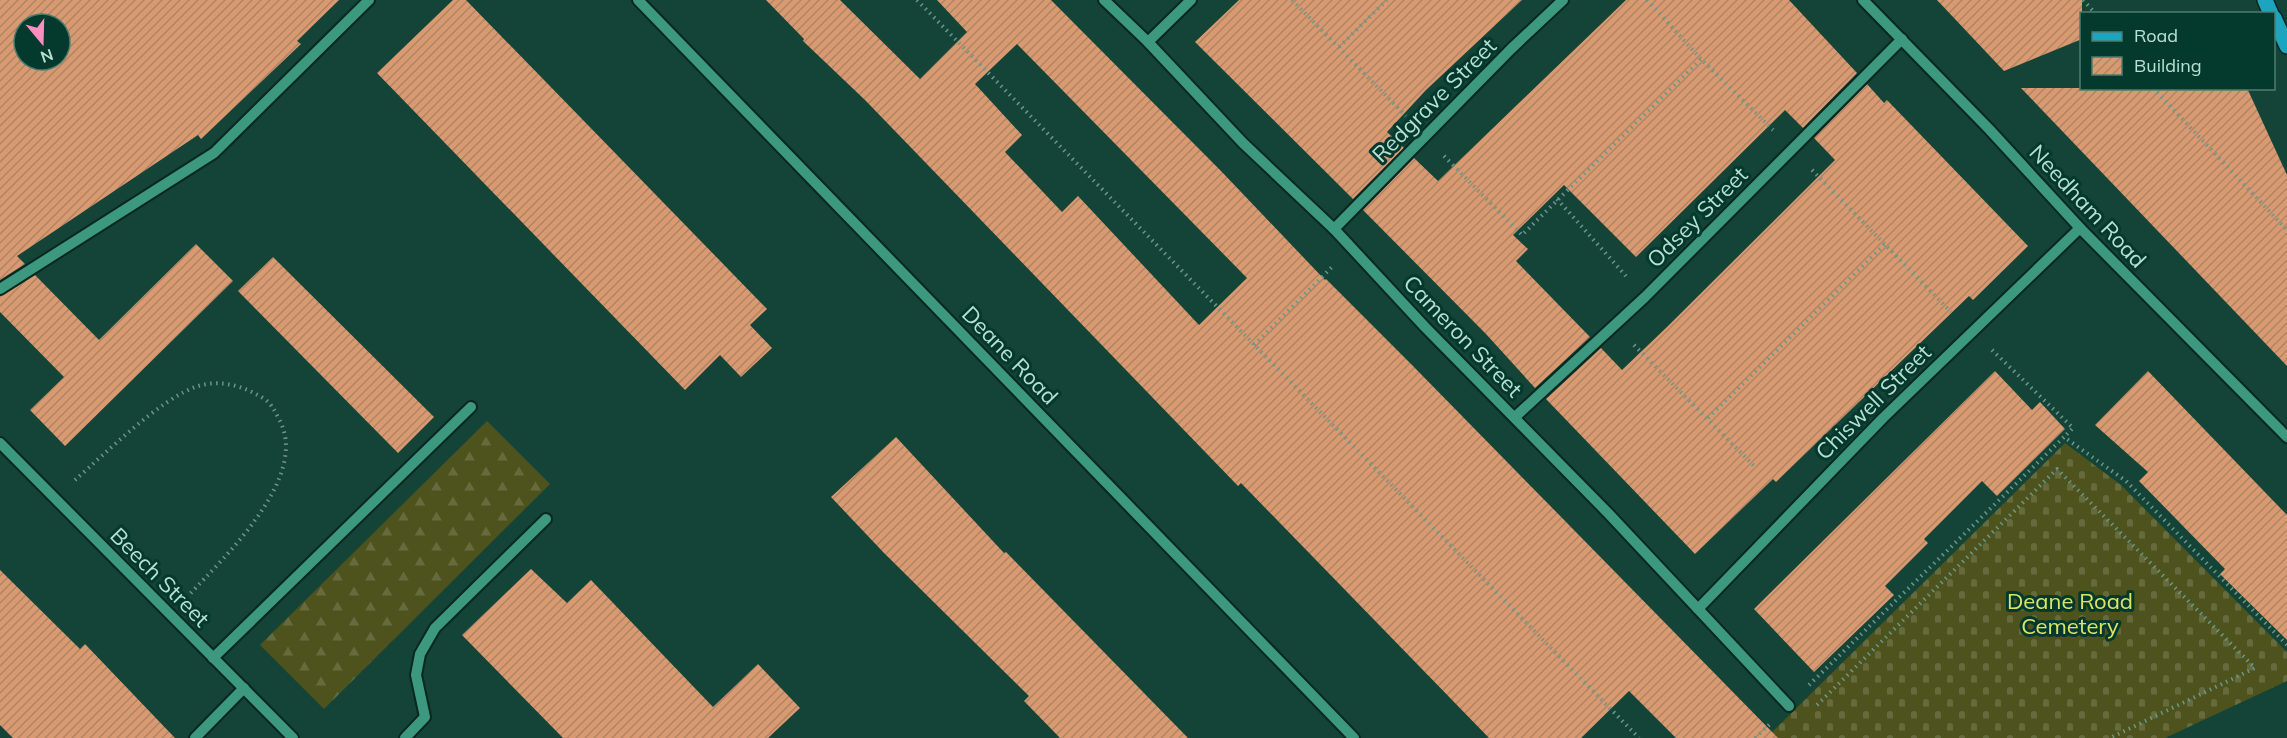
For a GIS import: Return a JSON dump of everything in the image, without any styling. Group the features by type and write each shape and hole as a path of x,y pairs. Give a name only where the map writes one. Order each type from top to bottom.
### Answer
{"main road":[{"path":"2275,20 2287,46"}],"street":[{"path":"0,289 214,153 369,0"},
{"name":"Deane Road","path":"638,0 1354,738"},
{"name":"Cameron Street","path":"1104,0 1148,42 1242,143 1334,229 1788,706"},
{"path":"1148,42 1191,0"},
{"name":"Redgrave Street","path":"1334,229 1563,0"},
{"name":"Needham Road","path":"1863,0 1989,129 2080,228 2287,437"},
{"name":"Odsey Street","path":"1515,417 1645,297 1902,39"},
{"name":"Chiswell Street","path":"1698,609 1971,331 2080,228"},
{"path":"213,658 471,407"},
{"name":"Beech Street","path":"0,443 293,738"},
{"path":"405,738 425,717 416,675 420,654 435,628 546,519"},
{"path":"195,738 244,688"}],"path":[{"path":"917,0 1639,738"},
{"path":"1292,0 1522,235 1701,59"},
{"path":"1339,47 1387,0"},
{"path":"2083,0 2094,12"},
{"path":"2155,90 2287,230"},
{"path":"1557,199 1645,297"},
{"path":"1708,418 1885,244"},
{"path":"1254,345 1351,248"},
{"path":"1613,325 1756,468"},
{"path":"1755,738 2073,428 1971,331"},
{"path":"54,498 172,399 199,386 224,383 246,388 269,402 284,428 285,454 279,480 262,510 249,527 170,615"},
{"path":"2064,437 2126,481 2287,645"},
{"path":"1809,713 2057,470 2255,668 2110,738"}],"green space":[{"path":"487,421 550,484 324,709 260,645"},
{"name":"Deane Road Cemetery","path":"2065,443 2121,485 2287,652 2287,681 2165,738 1766,738"}],"building":[{"path":"0,0 339,0 297,41 301,44 201,139 198,135 17,256 25,264 0,280"},
{"path":"453,0 466,0 767,309 750,325 772,348 741,377 720,355 685,390 377,73"},
{"path":"766,0 840,0 920,79 967,32 937,0 1051,0 1778,738 1676,738 1629,691 1581,738 1489,738 1241,483 1238,486 865,100 803,41 804,39","holes":["1017,44 1247,278 1199,325 1078,196 1062,212 1005,152 1022,135 975,84"]},
{"path":"1239,0 1522,0 1426,90 1387,132 1404,148 1353,199 1195,42"},
{"path":"1626,0 1789,0 1857,73 1803,128 1785,110 1636,257 1564,185 1513,235 1528,249 1516,261 1590,337 1535,388 1486,334 1363,210 1414,158 1438,181"},
{"path":"1937,0 2082,0 2080,40 2004,71"},
{"path":"1867,84 1884,103 1887,100 2028,246 1973,300 1969,296 1776,482 1773,479 1695,554 1546,399 1601,348 1622,370 1667,327 1835,160 1814,138"},
{"path":"2021,88 2248,90 2287,175 2287,366"},
{"path":"196,244 233,281 65,446 30,410 64,377 0,312 0,296 35,275 99,340"},
{"path":"273,257 434,417 398,453 238,291"},
{"path":"1995,371 2032,410 2040,402 2065,429 1997,496 1982,481 1924,539 1928,543 1885,586 1894,595 1814,672 1754,609"},
{"path":"2148,371 2287,515 2287,640 2220,574 2225,569 2139,481 2148,472 2095,425"},
{"path":"896,437 1004,553 1006,552 1188,738 1060,738 1024,701 1029,696 884,553 831,497"},
{"path":"531,569 567,603 591,580 713,707 758,664 800,708 768,738 563,738 462,635"},
{"path":"0,570 80,649 85,644 175,738 13,738 0,725"}]}
